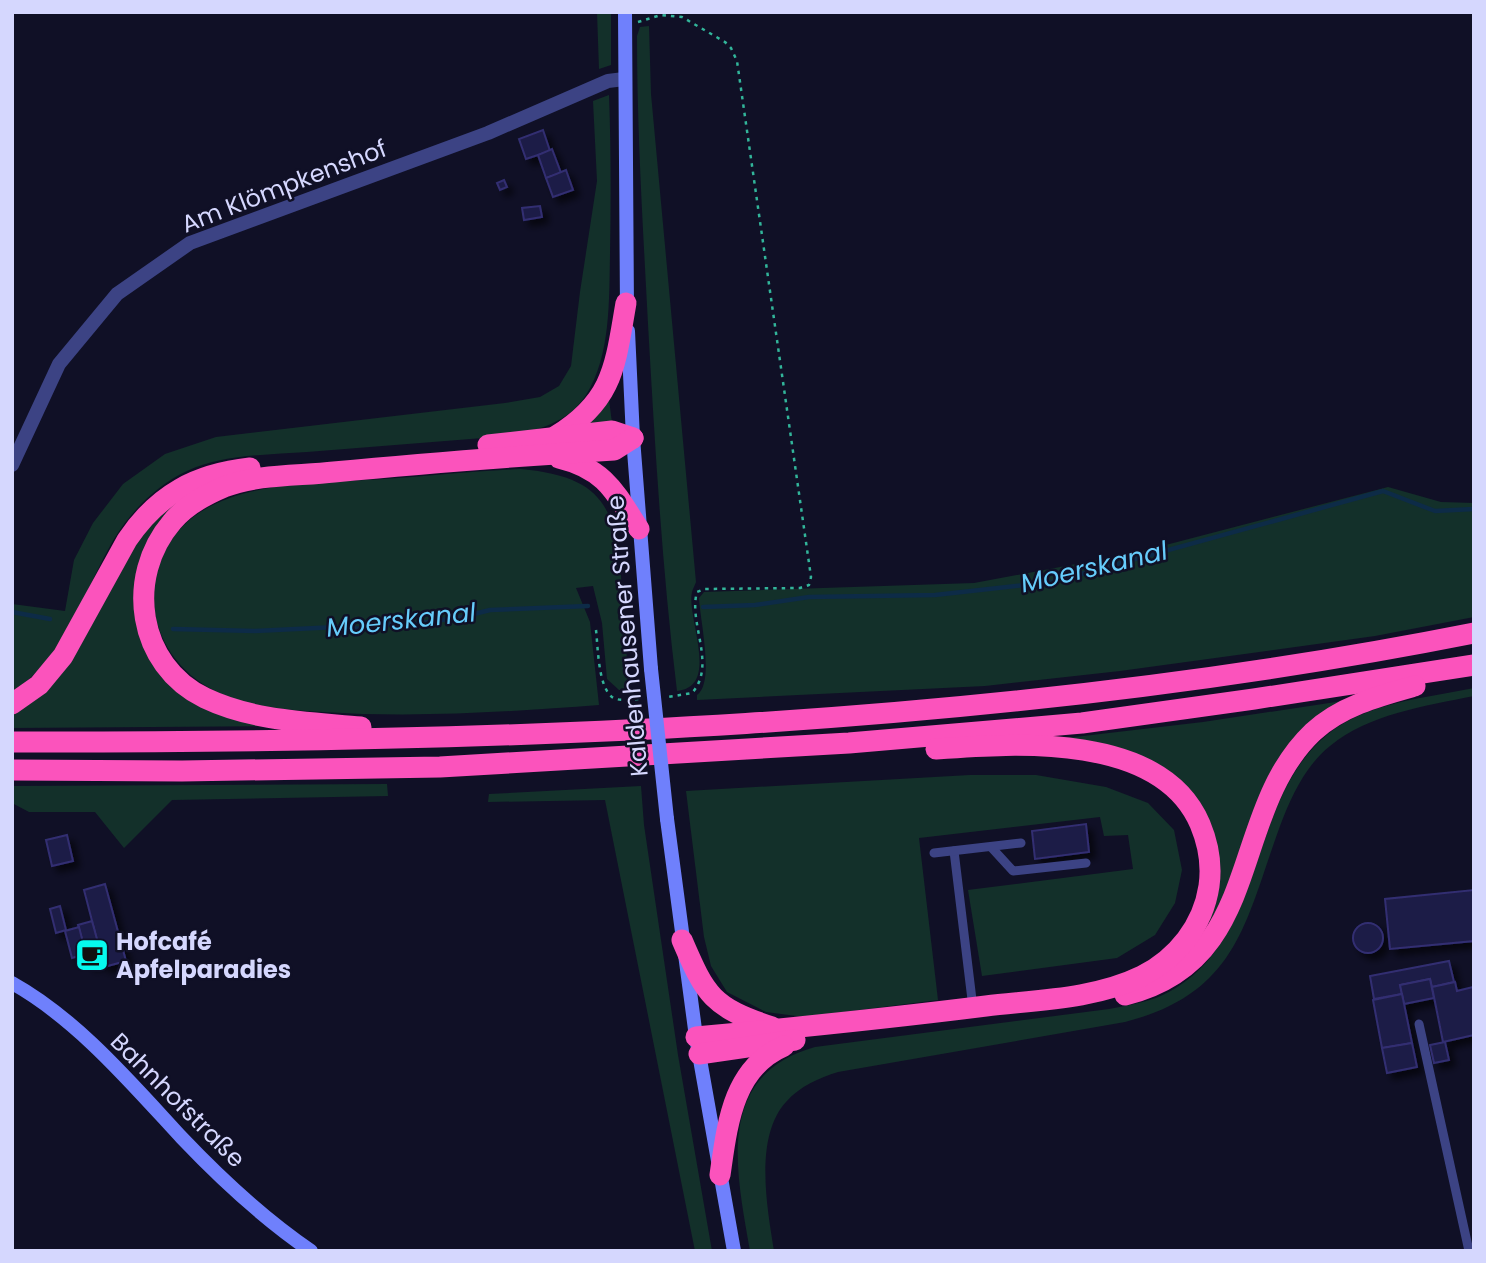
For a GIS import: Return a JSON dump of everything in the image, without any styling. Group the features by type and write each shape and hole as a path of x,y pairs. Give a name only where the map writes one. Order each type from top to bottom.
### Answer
{"highway":[{"path":"554,438 577,423 594,407 608,384 616,360 626,303"},
{"path":"12,704 39,685 63,656 139,522 178,489 199,478 246,468 424,453 612,431 633,438"},
{"path":"467,736 272,718 236,710 203,697 176,676 159,657 148,634 143,606 145,577 151,554 173,520 190,505 228,486 262,479 614,450 633,438"},
{"path":"540,455 580,463 601,475 639,529"},
{"path":"12,742 179,743 467,736 763,723 1086,694 1250,671 1474,633"},
{"path":"12,770 182,771 440,767 849,743 1082,723 1474,667"},
{"path":"698,1046 799,1039 1109,999 1167,980 1201,953 1216,933 1236,892 1275,785 1296,751 1315,731 1334,716 1356,705 1474,667"},
{"path":"698,1046 777,1029 1097,990 1142,976 1170,957 1191,934 1200,918 1208,894 1209,853 1198,819 1177,791 1155,773 1103,754 1054,748 994,746 878,754 849,743"},
{"path":"682,940 706,991 717,1003 777,1029"},
{"path":"720,1175 731,1111 747,1076 762,1059 799,1039"}],"main road":[{"name":"Kaldenhausener Straße","path":"625,18 626,303 639,529 651,668 682,940 734,1251"},
{"name":"Bahnhofstraße","path":"12,982 79,1032 119,1070 215,1172 267,1218 311,1251"}],"street":[{"name":"Am Klömpkenshof","path":"12,465 59,364 117,294 190,243 488,133 608,81 624,79"}],"lane":[{"path":"934,853 1021,843"},
{"path":"990,846 1013,871 1086,863"},
{"path":"954,850 973,1007"},
{"path":"1419,1024 1469,1251"}],"path":[{"path":"625,18 641,22 661,15 682,17 725,42 732,48 737,61 811,578 809,585 800,588 705,589 697,592 695,601 702,650 697,684 692,693 660,697"},
{"path":"596,630 602,679 611,696 619,700 647,698"}],"green space":[{"path":"597,12 611,12 611,65 599,69"},
{"path":"649,26 651,94 696,582 691,603 699,649 697,677 690,687 677,691 660,508 641,180 637,36 640,27"},
{"path":"609,95 611,215 607,327 594,380 579,405 552,424 508,436 246,456 215,461 187,471 155,491 128,519 103,559 60,643 30,678 12,692 12,604 65,611 74,560 93,523 123,484 165,454 216,437 505,403 540,397 559,386 571,366 597,181 593,101"},
{"path":"609,400 612,423 587,425"},
{"path":"521,469 549,473 589,489 610,517 616,537 622,587 629,690 619,690 607,679 602,623 593,586 576,588 590,622 599,705 427,714 358,714 276,708 229,697 203,684 181,665 165,642 155,614 155,579 162,558 178,532 200,512 227,499 258,490 291,485"},
{"path":"1388,487 1441,502 1474,503 1474,617 1375,636 1120,671 985,686 697,700 705,678 706,665 699,598 704,592 974,583 1135,553"},
{"path":"193,488 148,549 160,668 274,726 12,728 12,711 150,520"},
{"path":"1474,688 1474,696 1398,713 1362,726 1345,735 1321,754 1306,772 1289,804 1257,893 1232,949 1214,973 1192,993 1163,1009 1125,1022 838,1072 797,1091 776,1117 766,1153 766,1194 774,1251 750,1251 740,1189 739,1129 746,1102 760,1079 783,1060 815,1047 1109,1009 1156,998 1182,984 1204,965 1221,944 1246,893 1285,790 1303,760 1319,742 1344,723 1379,708"},
{"path":"1349,700 1321,719 1224,909 1128,986 1212,899 1184,790 1049,740 1203,722"},
{"path":"970,775 1036,775 1106,787 1148,803 1174,830 1182,870 1175,903 1155,935 1117,958 982,976 968,890 1133,869 1128,835 1104,836 1100,817 919,838 938,1000 804,1017 766,1012 727,992 711,966 704,937 686,791"},
{"path":"387,784 388,796 172,800 124,848 95,812 29,812 12,803 12,786"},
{"path":"641,786 644,825 678,1055 712,1251 695,1251 605,800 488,802 489,794"}],"building":[{"path":"543,130 550,151 526,159 519,139"},
{"path":"552,149 561,173 546,178 538,155"},
{"path":"566,170 573,190 553,197 546,178"},
{"path":"504,180 507,187 500,190 497,183"},
{"path":"540,206 542,217 524,220 522,208"},
{"path":"1086,824 1089,852 1035,859 1032,831"},
{"path":"67,835 73,861 52,866 46,840"},
{"path":"105,884 126,961 104,967 84,890"},
{"path":"1474,890 1474,941 1390,949 1385,899"},
{"path":"60,906 66,930 56,933 50,909"},
{"path":"92,921 103,961 89,965 78,925"},
{"path":"1368,923 1379,927 1383,938 1379,949 1368,953 1357,949 1353,938 1357,927"},
{"path":"79,927 86,954 72,958 65,931"},
{"path":"1449,961 1454,982 1432,987 1430,979 1400,985 1402,994 1374,999 1370,976"},
{"path":"1430,979 1434,998 1404,1004 1400,985"},
{"path":"1455,982 1457,991 1473,987 1474,1035 1443,1042 1432,987"},
{"path":"1402,994 1412,1043 1382,1048 1373,1000"},
{"path":"1445,1042 1449,1060 1434,1063 1430,1045"},
{"path":"1412,1043 1417,1067 1387,1073 1382,1048"}],"waterway":[{"name":"Moerskanal","path":"703,607 755,605 809,597 935,595 1052,582 1383,491 1435,511 1474,509"},
{"name":"Moerskanal","path":"173,629 365,629 385,624 406,625 462,617 490,610 588,606"},
{"name":"Moerskanal","path":"12,612 50,619"}],"place":[{"name":"Hofcafé Apfelparadies","path":"92,955"}]}
